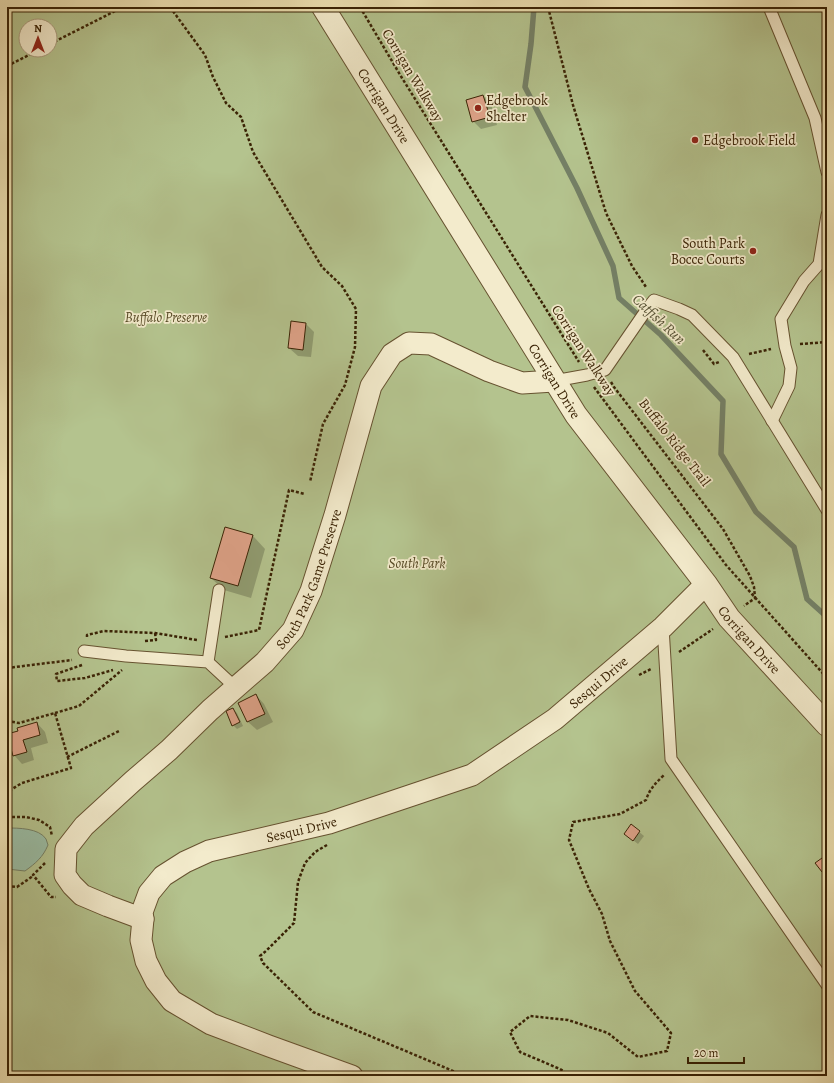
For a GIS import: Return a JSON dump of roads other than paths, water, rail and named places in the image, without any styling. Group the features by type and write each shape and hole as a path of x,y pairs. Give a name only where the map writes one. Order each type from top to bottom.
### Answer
{"street":[{"name":"Corrigan Drive","path":"323,7 576,415 706,584 729,618 827,725"},
{"name":"South Park Game Preserve","path":"143,918 82,895 65,875 66,848 84,826 169,750 210,710 265,662 293,630 313,583 335,515 371,386 392,354 409,343 431,344 489,371 522,383 554,381"},
{"name":"Sesqui Drive","path":"352,1076 211,1024 172,1001 156,981 146,961 141,940 143,918 142,912 150,893 163,876 185,862 209,851 329,823 472,775 555,719 663,627 706,584"}],"lane":[{"path":"769,7 815,118 827,172"},
{"path":"772,421 789,386 791,368 781,320 804,281 819,264 827,215"},
{"path":"554,381 605,370 646,309 654,300 680,309 692,315 733,357 827,510"},
{"path":"208,662 219,590"},
{"path":"663,627 671,759 827,985"},
{"path":"83,655 126,656 208,662 236,688"}],"waterway":[{"name":"Catfish Run","path":"534,7 525,87 577,188 613,266 619,298 661,335 723,401 721,454 756,512 794,547 807,599 827,617"}],"place":[{"name":"Edgebrook Shelter","path":"478,108"},
{"name":"Edgebrook Field","path":"695,140"},
{"name":"South Park Bocce Courts","path":"753,251"}],"park label":[{"name":"Buffalo Preserve","path":"166,317"},
{"name":"South Park","path":"417,563"}]}
